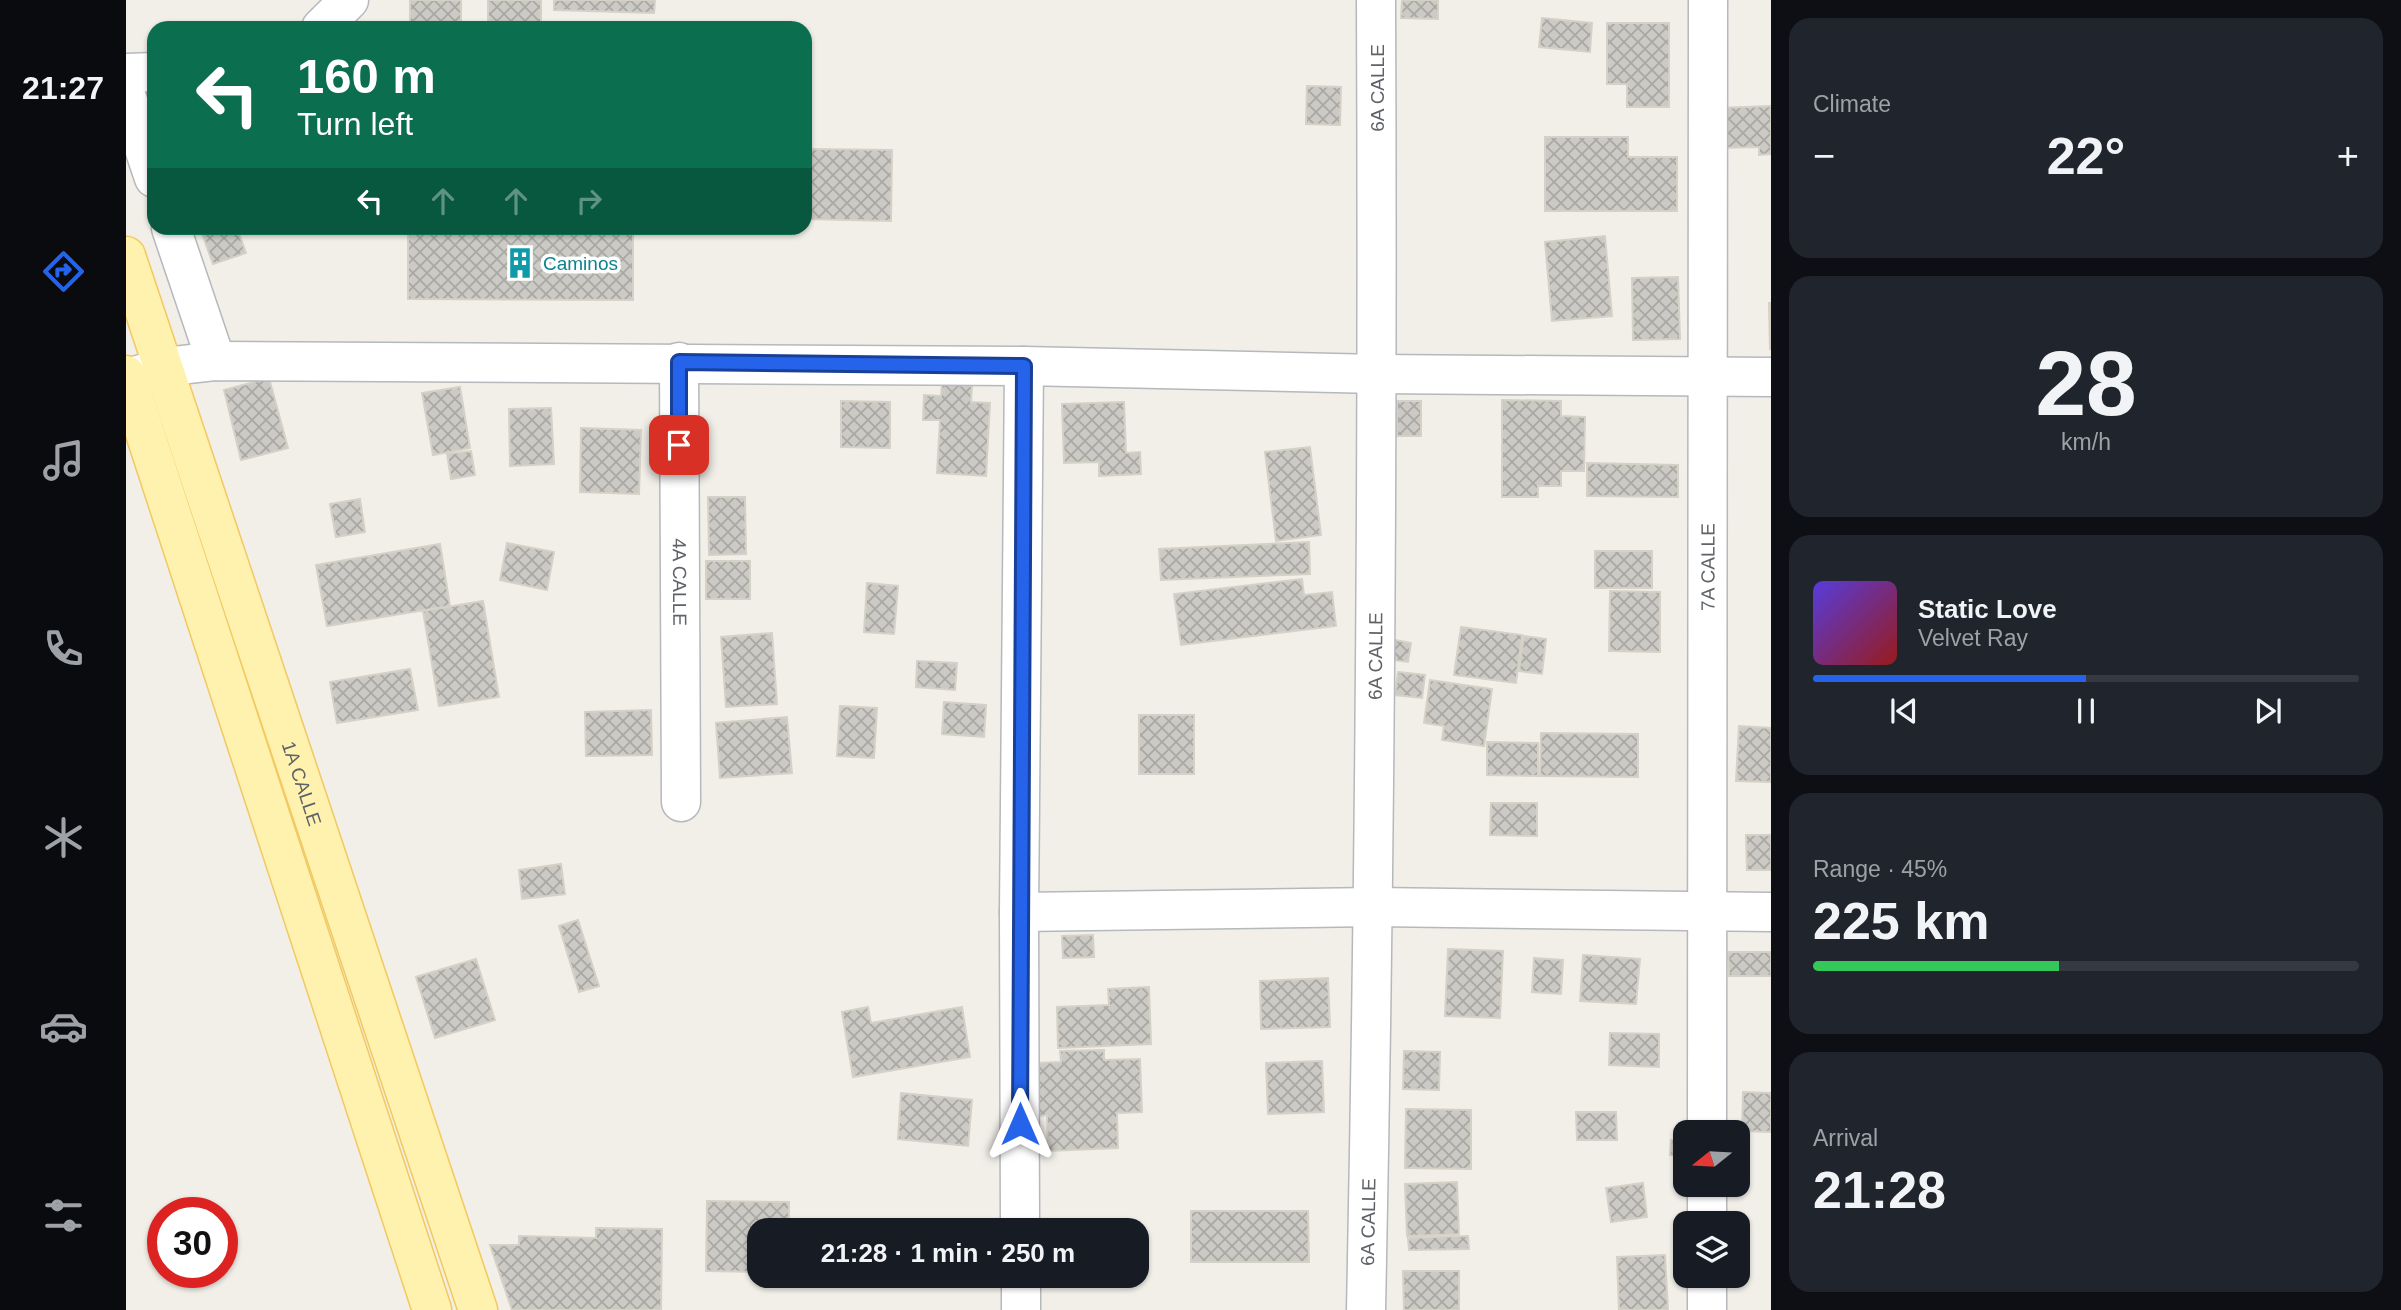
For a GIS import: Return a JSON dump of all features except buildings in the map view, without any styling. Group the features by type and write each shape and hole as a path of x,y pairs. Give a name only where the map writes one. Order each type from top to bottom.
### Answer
{"main road":[{"name":"1A CALLE","path":"126,256 478,1310"},
{"path":"127,377 432,1310"}],"street":[{"path":"328,21 349,0"},
{"name":"6A CALLE","path":"1366,1310 1374,907 1378,374 1376,0"},
{"name":"7A CALLE","path":"1707,1120 1708,0"},
{"path":"126,73 147,72"},
{"path":"126,95 147,157"},
{"path":"173,235 216,361"},
{"path":"127,377 164,367 216,361 679,362 1378,374 1771,377"},
{"name":"4A CALLE","path":"679,362 681,802"},
{"path":"1020,1218 1019,912 1024,366"},
{"path":"1019,912 1374,907 1771,912"},
{"path":"1021,1288 1021,1310"},
{"path":"1707,1288 1707,1310"}],"place":[{"name":"Caminos","path":"520,263"}],"route":[{"path":"679,445 679,362 1024,366 1019,912 1020,1124"}]}
